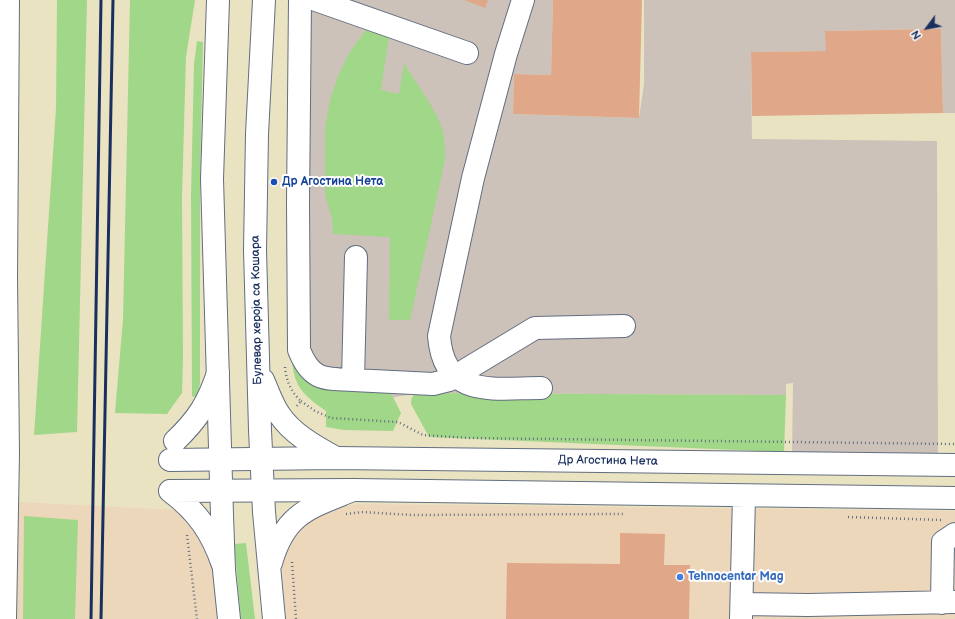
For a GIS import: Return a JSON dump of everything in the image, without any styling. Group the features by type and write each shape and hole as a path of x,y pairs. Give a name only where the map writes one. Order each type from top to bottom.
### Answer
{"street":[{"path":"5,619 3,278 4,113 8,0"},
{"path":"218,0 212,179 224,570 229,619"},
{"name":"Булевар хероја са Кошара","path":"264,0 257,134 255,242 263,490 274,619"},
{"path":"300,0 298,203 299,350 308,367 315,374 331,379 433,384 440,383 454,376 535,328 624,326"},
{"path":"316,0 467,53"},
{"path":"523,0 506,54 473,178 438,336 443,360 448,370 454,376 471,385 484,388 541,388"},
{"path":"353,380 356,257"},
{"path":"259,369 272,402 284,421 310,443 336,458"},
{"name":"Др Агостина Нета","path":"218,373 204,407 172,451 220,459 336,458 955,465"},
{"path":"269,570 274,550 281,536 293,520 308,509 353,490"},
{"path":"224,570 216,546 202,522 183,501 170,491 353,490 955,498"},
{"path":"744,496 742,612 808,605 948,602 943,542 951,527"}],"path":[{"path":"301,401 315,411 331,418 398,422 424,435 470,438 955,444"},
{"path":"343,515 363,512 412,515 623,514"},
{"path":"845,517 951,527"},
{"path":"187,530 197,619"},
{"path":"292,560 296,619"}],"shaded area":[{"path":"291,0 553,0 551,75 514,74 513,114 639,118 644,84 644,0 955,0 955,113 943,113 941,29 826,31 826,51 751,52 752,139 937,141 938,455 792,455 793,383 786,384 786,395 417,393 375,403 296,371"},
{"path":"0,501 176,510 214,557 217,619 0,619"},
{"path":"362,504 955,511 955,619 285,619 282,568 288,538 327,507"}],"green space":[{"path":"57,0 87,0 77,432 34,435 56,108"},
{"path":"130,0 195,0 186,57 182,197 182,393 167,414 115,413 123,319"},
{"path":"366,30 389,36 381,90 399,94 404,63 436,115 444,135 445,160 410,320 389,320 390,237 333,234 332,219 325,194 325,127 330,100 338,76 349,53"},
{"path":"197,41 203,42 200,185 200,384 197,398 192,396 191,195 194,64"},
{"path":"292,362 351,390 370,392 389,389 401,413 393,431 344,430 326,427 326,411 312,401 302,391 293,371"},
{"path":"417,393 786,395 784,452 429,437 411,404 412,397"},
{"path":"24,516 78,520 75,619 23,619"},
{"path":"246,543 255,619 241,619 234,544"}],"building":[{"path":"464,0 488,0 485,8"},
{"path":"553,0 642,0 639,118 513,114 514,74 551,75"},
{"path":"941,29 943,113 752,116 751,52 826,51 825,31"},
{"path":"620,533 665,534 664,565 690,565 689,619 506,619 507,563 620,564"}],"railway":[{"path":"91,619 101,0"},
{"path":"101,619 113,0"}],"place":[{"name":"Др Агостина Нета","path":"274,182"},
{"name":"Tehnocentar Mag","path":"680,577"}]}
